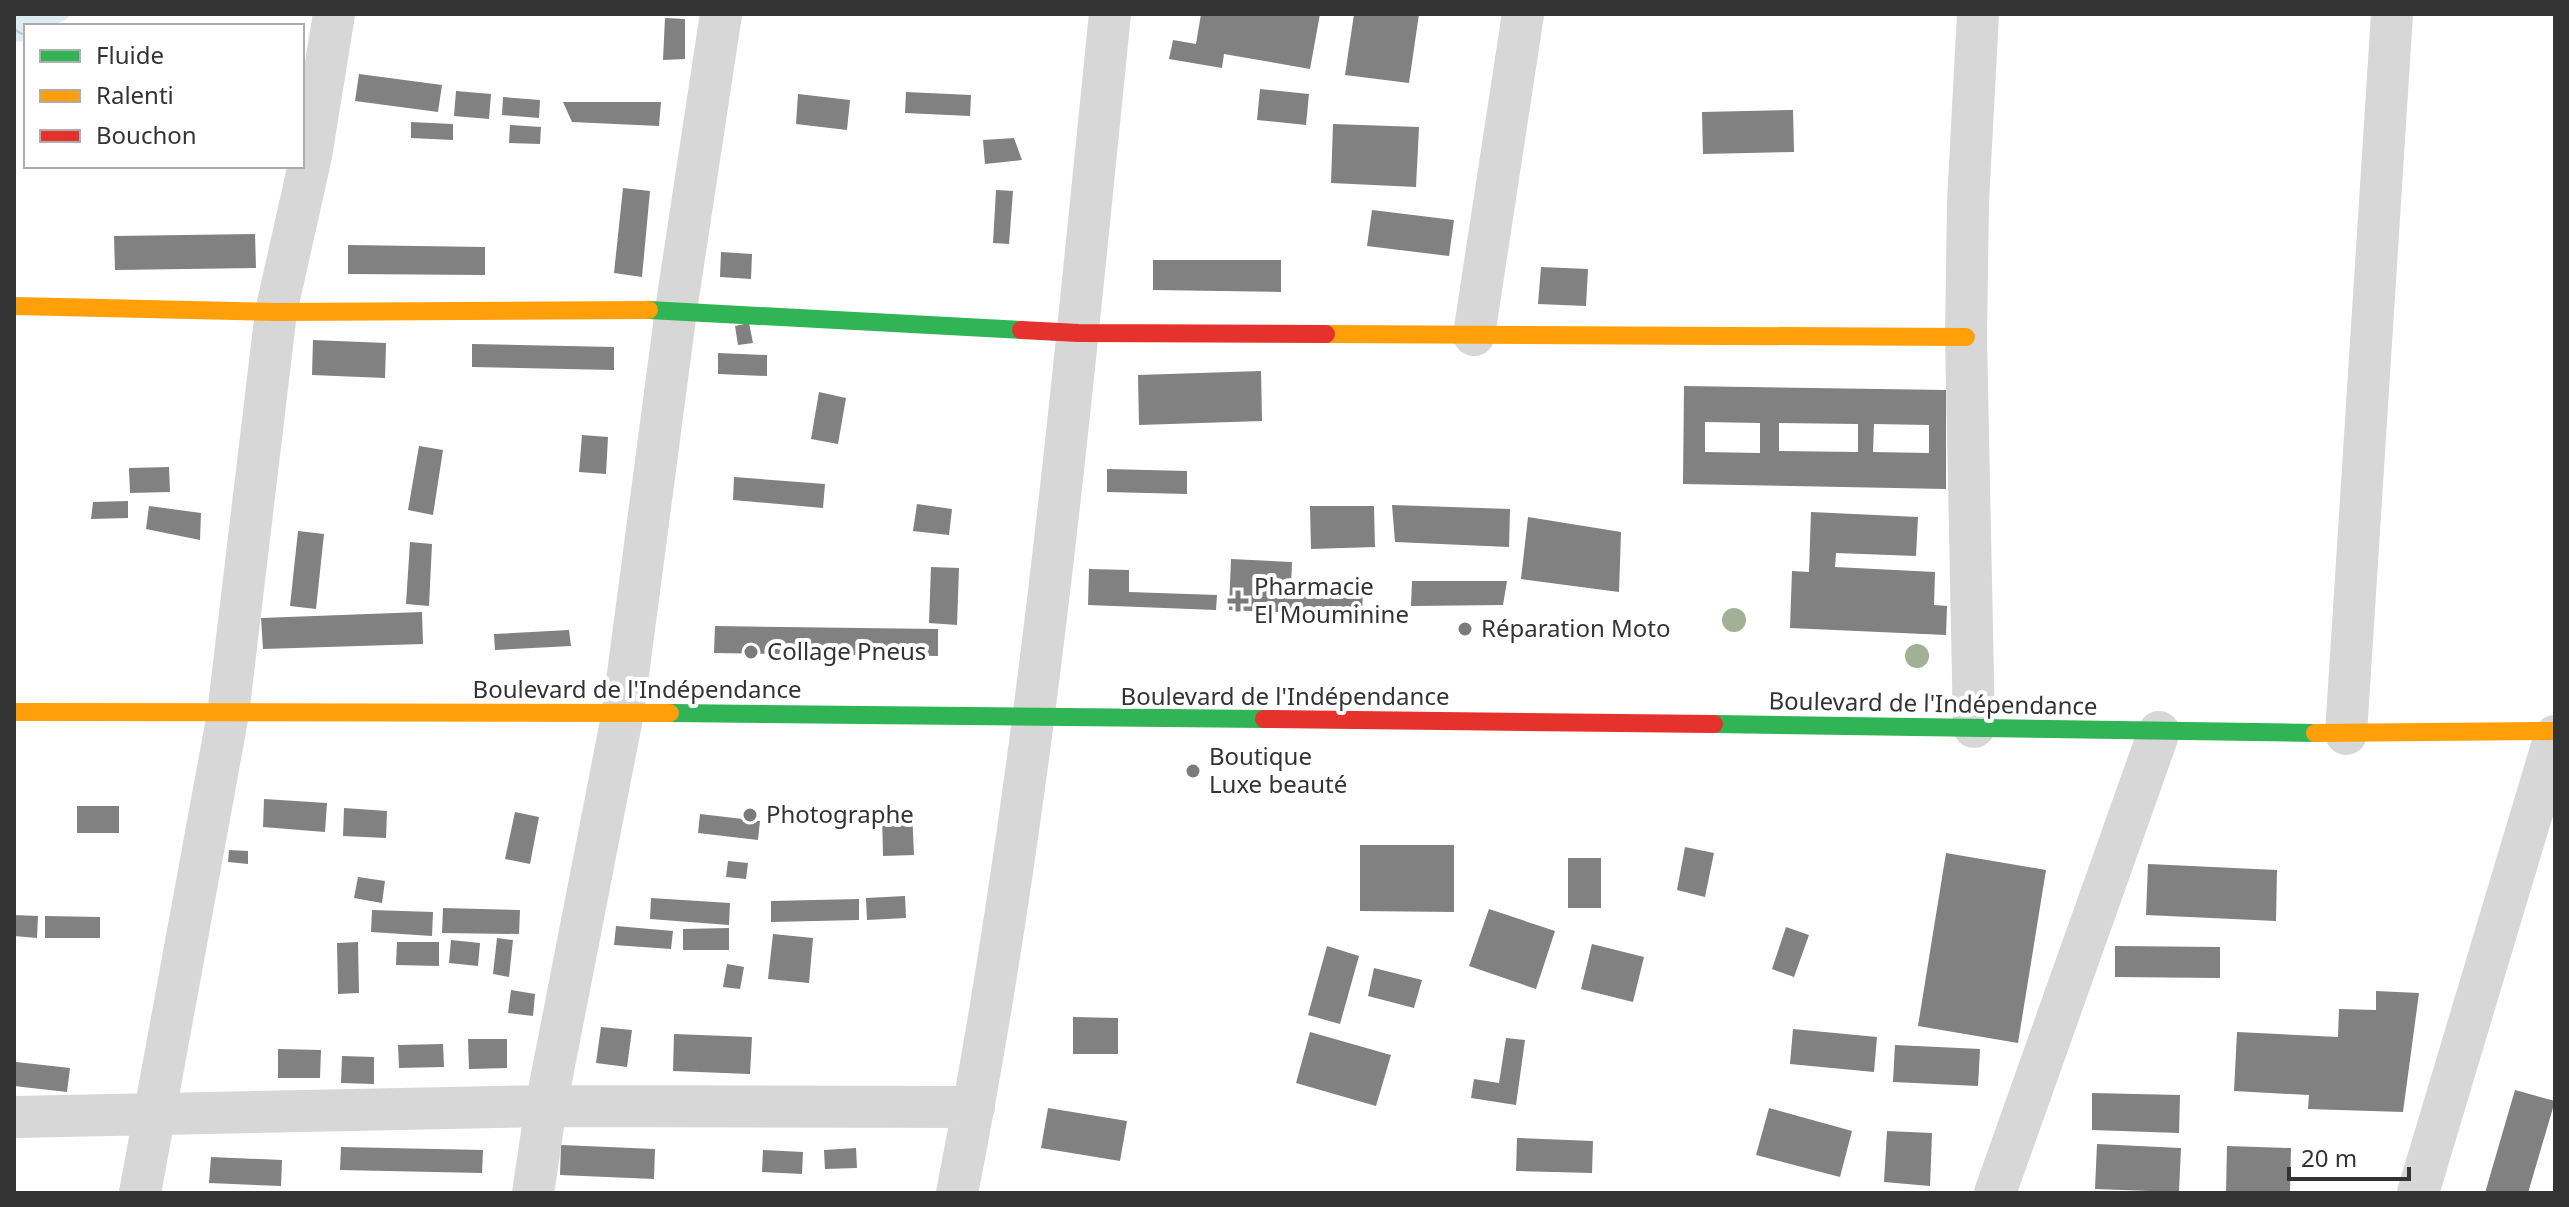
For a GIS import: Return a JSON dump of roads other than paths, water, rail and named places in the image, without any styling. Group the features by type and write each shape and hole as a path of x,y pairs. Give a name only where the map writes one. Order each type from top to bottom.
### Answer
{"main road":[{"path":"14,306 276,312 676,310 1078,333 1966,337"},
{"name":"Boulevard de l'Indépendance","path":"14,712 623,712 1035,719 1974,727 2159,732 2555,734"}],"street":[{"path":"140,1193 228,714 276,312 311,156 334,14"},
{"path":"533,1193 546,1106 623,712 676,310 721,14"},
{"path":"957,1193 974,1107 1035,719 1110,14"},
{"path":"1474,335 1523,14"},
{"path":"1974,727 1966,337 1968,202 1978,14"},
{"path":"2346,734 2392,14"},
{"path":"1995,1193 2159,732"},
{"path":"2418,1193 2555,734"},
{"path":"14,1117 546,1106 974,1107"}],"water":[{"path":"14,14 69,14 58,24 24,24 24,41 14,42"}],"place":[{"name":"Pharmacie El Mouminine","path":"1238,601"},
{"name":"Réparation Moto","path":"1465,629"},
{"name":"Collage Pneus","path":"751,652"},
{"name":"Boutique Luxe beauté","path":"1193,771"},
{"name":"Photographe","path":"750,815"}]}
